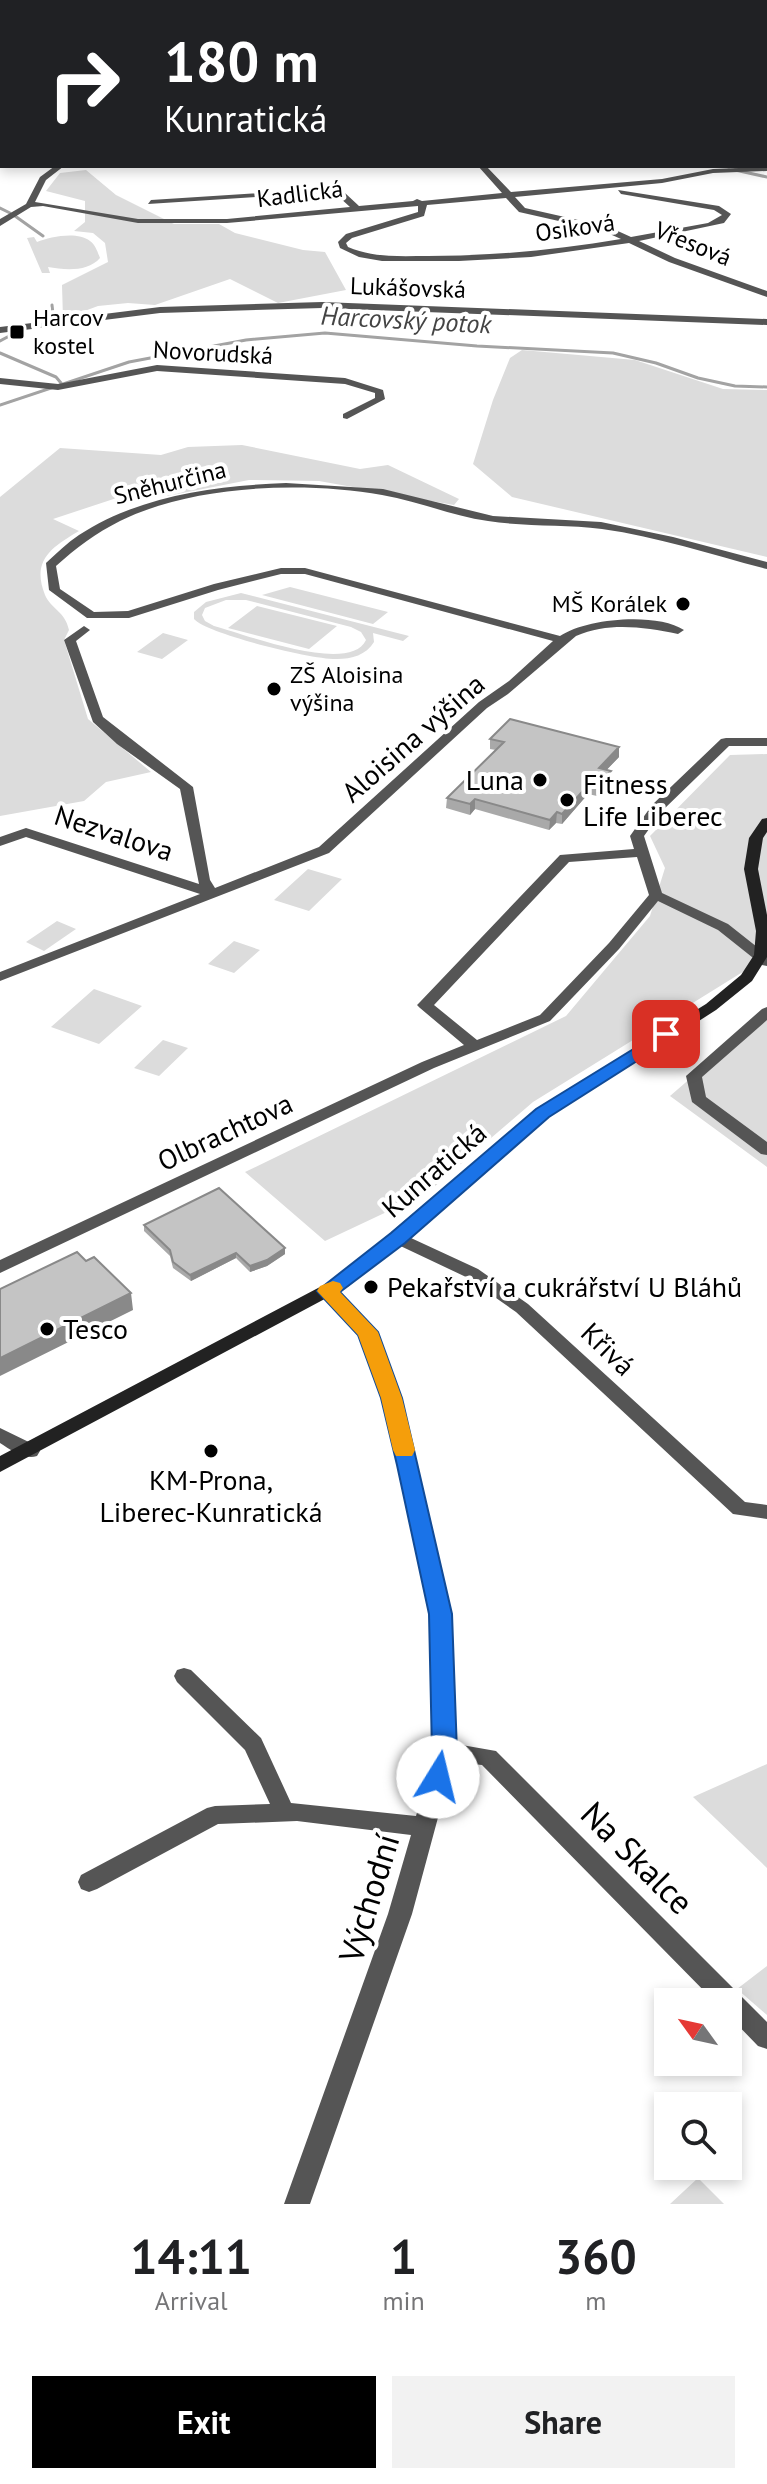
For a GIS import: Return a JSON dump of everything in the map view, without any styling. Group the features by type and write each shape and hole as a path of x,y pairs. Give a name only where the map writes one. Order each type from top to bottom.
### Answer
{"street":[{"path":"0,223 29,205 43,179 57,168"},
{"name":"Vřesová","path":"484,168 522,210 606,229 672,260 767,294"},
{"name":"Kadlická","path":"29,205 72,208 157,223 281,218 417,201 662,181 722,170 767,169"},
{"name":"Osiková","path":"417,201 424,207 421,214 349,236 342,242 344,248 382,258 525,255 710,225 721,221 727,214 716,208 645,194 543,190"},
{"path":"151,202 328,191 342,195 356,208"},
{"name":"Lukášovská","path":"0,330 160,310 322,305 767,322"},
{"name":"Novorudská","path":"0,381 58,387 157,368 345,381 380,392 380,399 370,407 347,416"},
{"name":"Sněhurčina","path":"561,640 305,571 281,571 214,587 129,614 91,616 55,590 50,565 68,546 103,523 146,508 254,486 372,490 480,517 579,523 767,566"},
{"name":"Aloisina výšina","path":"0,977 324,850 483,705 505,693 561,640 581,630 618,623 678,630"},
{"path":"84,630 70,640 97,719 186,787 203,880 212,893"},
{"path":"764,958 723,927 656,895 637,836 657,808 726,742 767,742"},
{"path":"764,958 763,931 751,869 756,838 767,822"},
{"name":"Nezvalova","path":"0,842 26,832 212,893"},
{"path":"474,1045 425,1005 565,858 641,853"},
{"name":"Olbrachtova","path":"0,1267 474,1045 545,1018 614,946 656,895"},
{"name":"Kunratická","path":"0,1465 327,1291 398,1238 543,1113 711,1007 747,978 764,958"},
{"path":"767,1012 694,1076 698,1099 767,1150"},
{"name":"Křivá","path":"398,1238 472,1273 522,1308 740,1509 767,1512"},
{"name":"Východní","path":"297,2204 400,1914 445,1752 441,1614 391,1398 367,1332 327,1291"},
{"path":"0,1435 30,1451"},
{"path":"184,1676 253,1744 285,1813"},
{"name":"Na Skalce","path":"445,1752 488,1757 767,2038"},
{"path":"89,1882 215,1815 285,1813 424,1827"}],"shaded area":[{"path":"86,170 116,195 174,224 219,224 235,233 303,250 325,252 346,290 278,303 230,279 155,305 128,303 98,306 63,319 62,285 108,262 105,243 93,233 74,231 85,222 85,201 46,191 60,173"},
{"path":"64,236 85,238 93,244 100,258 83,268 48,267 50,273 42,273 27,238 34,237 37,242"},
{"path":"522,350 635,360 723,389 767,390 767,557 512,497 473,464 510,358"},
{"path":"242,445 360,469 388,465 459,499 454,505 319,481 249,480 167,496 156,485 53,519 79,531 47,556 42,564 41,583 45,595 67,624 69,630 64,640 88,719 151,772 106,782 84,801 0,816 0,497 60,448 161,455 188,447"},
{"path":"290,587 388,612 373,624 262,595"},
{"path":"241,593 409,636 403,641 373,633 371,646 363,653 348,658 307,655 239,639 203,625 194,619 194,612 206,602","holes":["226,600 246,600 351,627 361,632 366,640 356,650 340,654 319,653 214,626 202,615 205,608"]},
{"path":"257,606 337,626 309,649 228,628"},
{"path":"163,633 188,640 162,659 137,652"},
{"path":"767,754 767,957 533,1102 427,1193 325,1241 245,1172 566,1016 650,916 665,868 650,836 730,755"},
{"path":"308,869 342,879 309,911 274,900"},
{"path":"57,921 76,929 44,951 26,942"},
{"path":"234,941 260,950 234,973 208,964"},
{"path":"94,989 142,1006 99,1044 51,1027"},
{"path":"767,1012 767,1167 670,1096"},
{"path":"163,1040 188,1048 159,1076 134,1068"},
{"path":"767,1764 767,1868 693,1797"},
{"path":"767,1966 767,2015 742,1993 742,1988 738,1988"},
{"path":"696,2180 700,2180 724,2204 670,2204"}],"building":[{"name":"Luna","path":"510,719 619,747 599,768 611,771 597,786 589,784 562,814 557,812 550,820 475,799 470,804 447,798 504,742 490,739"},
{"path":"219,1188 285,1248 267,1260 250,1266 236,1253 190,1275 173,1262 170,1250 144,1225"},
{"name":"Tesco","path":"77,1252 86,1261 94,1257 131,1293 0,1358 0,1289"}],"waterway":[{"path":"735,170 767,177"},
{"path":"0,208 10,213"},
{"path":"15,216 43,236"},
{"path":"35,322 53,314 52,305"},
{"name":"Harcovský potok","path":"0,405 129,362 246,340 325,333 477,346 613,353 656,363 698,378 735,386 767,387"},
{"path":"0,341 13,334"},
{"path":"0,353 56,377 61,383"}],"slow traffic":[{"path":"333,1288 327,1291 367,1332 391,1398 404,1450"}],"place":[{"name":"Harcov kostel","path":"17,332"},
{"name":"MŠ Korálek","path":"683,604"},
{"name":"ZŠ Aloisina výšina","path":"274,689"},
{"name":"Luna","path":"540,780"},
{"name":"Fitness Life Liberec","path":"567,800"},
{"name":"Pekařství a cukrářství U Bláhů","path":"371,1287"},
{"name":"Tesco","path":"47,1329"},
{"name":"KM-Prona, Liberec-Kunratická","path":"211,1451"}],"route":[{"path":"438,1777 445,1752 441,1614 408,1465 391,1398 367,1332 327,1291 398,1238 543,1113 666,1034"}]}
